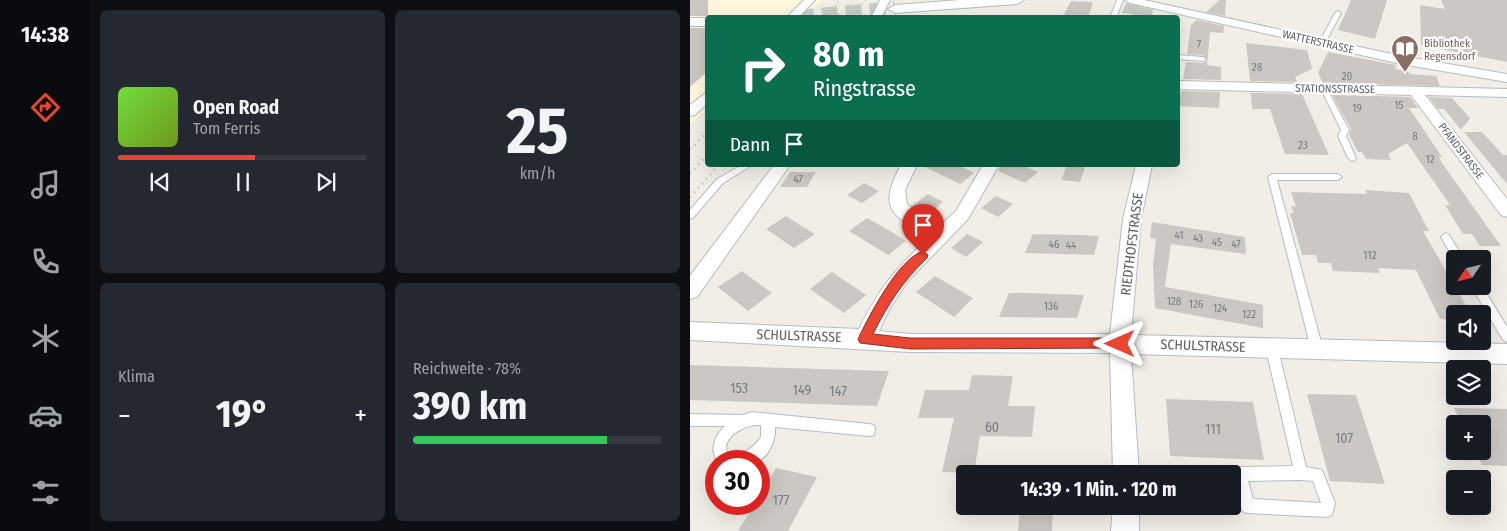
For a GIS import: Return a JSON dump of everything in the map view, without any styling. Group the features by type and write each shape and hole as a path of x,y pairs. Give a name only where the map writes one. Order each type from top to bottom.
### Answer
{"main road":[{"path":"890,5 1017,0"},
{"path":"690,22 705,22"}],"street":[{"path":"794,15 810,0"},
{"name":"WATTERSTRASSE","path":"1134,0 1178,14 1469,73 1507,78"},
{"path":"877,15 880,6 890,5"},
{"path":"1469,73 1474,92"},
{"name":"STATIONSSTRASSE","path":"1180,85 1507,92"},
{"name":"PFANDSTRASSE","path":"1415,91 1507,211"},
{"path":"690,112 705,98"},
{"path":"690,291 781,167"},
{"path":"908,167 897,189 896,199 899,207 906,215 944,234"},
{"path":"865,339 882,303 901,276 944,234 976,194 991,167"},
{"name":"RIEDTHOFSTRASSE","path":"1126,465 1120,344 1132,219 1144,167"},
{"name":"SCHULSTRASSE","path":"690,332 865,339 910,343 1120,344 1507,354"},
{"path":"1125,531 1126,515"}],"lane":[{"path":"1114,15 1120,0"},
{"path":"1322,43 1338,13"},
{"path":"1180,57 1203,59"},
{"path":"1324,89 1345,130 1342,136 1352,158"},
{"path":"690,216 720,181 744,167"},
{"path":"1316,349 1272,177 1338,177"},
{"path":"1446,237 1454,250"},
{"path":"1481,295 1507,337"},
{"path":"1272,348 1301,473"},
{"path":"690,420 744,420 759,418 869,430"},
{"path":"721,450 721,444 730,430 744,420"},
{"path":"760,450 768,439 770,431 765,420"},
{"path":"1301,473 1317,475 1328,503 1326,510 1246,506 1240,474 1301,473"}],"shaded area":[{"path":"690,0 822,0 806,15 705,15 705,111 690,125"}],"building":[{"path":"690,0 708,0 708,15 690,16"},
{"path":"1220,0 1226,0 1225,16 1206,12"},
{"path":"1351,0 1387,0 1375,39 1338,30"},
{"path":"1441,0 1507,0 1507,62 1421,45 1420,5 1445,9"},
{"path":"1071,1 1093,2 1089,15 1064,15"},
{"path":"1126,3 1153,10 1152,15 1122,13"},
{"path":"1197,20 1224,26 1223,33 1210,32 1208,60 1203,55 1187,54 1191,25"},
{"path":"690,28 705,28 705,74 690,87"},
{"path":"1246,43 1307,50 1312,69 1295,77 1297,82 1250,81"},
{"path":"1328,52 1396,65 1395,69 1409,72 1410,74 1436,76 1440,86 1323,83 1318,73"},
{"path":"1207,60 1207,65 1221,67 1221,80 1183,79 1186,62 1203,63"},
{"path":"1181,91 1220,92 1219,108 1180,106"},
{"path":"1251,93 1302,94 1329,155 1285,154 1270,109 1252,109"},
{"path":"1332,95 1410,97 1418,108 1409,108 1442,157 1439,157 1442,163 1501,246 1480,246 1472,234 1463,234 1445,205 1450,205 1407,143 1388,154 1391,160 1366,159 1362,152 1358,152 1349,135 1351,129"},
{"path":"1429,97 1452,98 1470,118 1461,130 1444,109 1438,109"},
{"path":"1464,132 1482,132 1503,155 1507,155 1507,184"},
{"path":"925,167 962,167 974,173 960,184"},
{"path":"1000,167 1027,167 1038,172 1025,183 998,171"},
{"path":"1066,167 1085,167 1080,182 1061,180"},
{"path":"790,172 816,172 807,187 780,187"},
{"path":"864,183 879,191 862,203 847,195"},
{"path":"1365,190 1409,193 1429,231 1423,231 1446,271 1446,295 1460,295 1466,305 1446,305 1446,319 1440,319 1416,270 1378,268 1380,273 1333,271 1331,263 1318,263 1316,255 1302,255 1290,213 1294,213 1291,206 1296,207 1291,192 1367,194"},
{"path":"928,194 943,202 927,215 912,206"},
{"path":"996,196 1013,204 998,217 981,208"},
{"path":"786,216 815,234 794,248 766,229"},
{"path":"867,218 906,241 888,255 849,231"},
{"path":"1152,222 1245,237 1246,254 1171,244 1164,293 1165,287 1263,305 1263,328 1155,308 1153,265 1156,239 1150,238"},
{"path":"967,234 983,242 966,257 951,248"},
{"path":"1033,234 1099,236 1094,255 1025,253"},
{"path":"742,271 772,293 748,311 718,287"},
{"path":"832,272 866,295 844,313 810,289"},
{"path":"935,276 973,298 954,317 916,292"},
{"path":"1009,293 1084,295 1077,318 999,317"},
{"path":"690,365 889,371 877,406 690,400"},
{"path":"972,375 1013,376 1008,406 1035,406 1032,437 980,436 975,465 956,465 956,472 942,472 954,418 918,418 925,390 969,390"},
{"path":"1307,394 1356,395 1385,484 1330,481"},
{"path":"1166,399 1253,402 1264,460 1170,456"},
{"path":"1454,408 1507,409 1507,466 1482,465 1480,460 1491,460 1491,415 1458,415"},
{"path":"776,468 817,477 788,531 738,531 748,515 770,515 770,478"},
{"path":"1019,515 1053,515 1052,531 1018,531"}],"tunnel":[{"path":"830,15 895,9"}],"railway":[{"path":"825,15 840,0"},
{"path":"839,15 853,0"},
{"path":"854,15 866,0"},
{"path":"690,149 705,135"},
{"path":"690,173 705,157"},
{"path":"690,197 717,167"}],"place":[{"name":"Bibliothek Regensdorf","path":"1405,73"}],"route":[{"path":"923,255 901,276 882,303 865,339 910,343 1120,344"}]}
